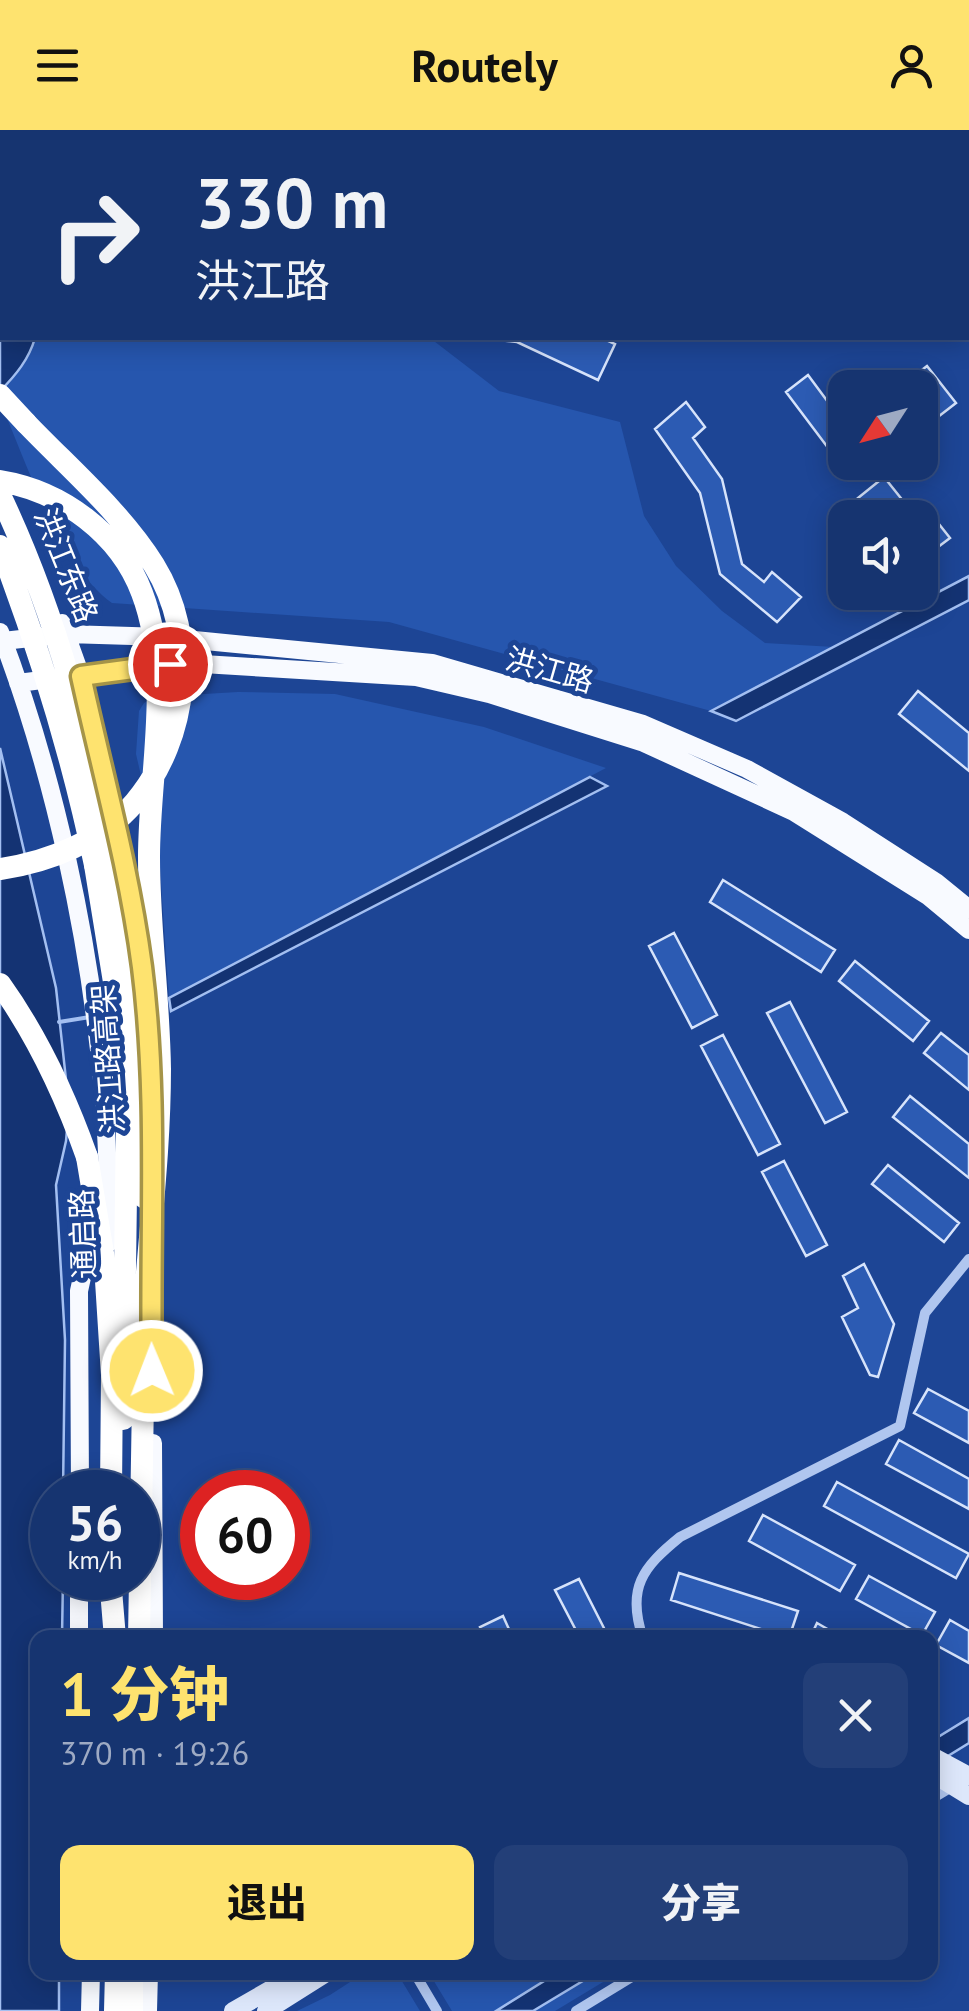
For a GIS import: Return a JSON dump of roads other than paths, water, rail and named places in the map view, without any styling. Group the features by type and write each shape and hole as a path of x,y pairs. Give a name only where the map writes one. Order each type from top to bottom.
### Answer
{"highway":[{"path":"0,394 133,536 154,566 176,616 183,673 178,714 164,756 135,802 113,822 58,855 0,869"},
{"path":"0,478 47,494 77,512 102,534 126,560 154,628 158,669 149,862 160,1127 144,1296"},
{"name":"洪江路高架","path":"0,495 62,652 96,776 116,873 142,1070 144,1296 138,1630"},
{"name":"洪江路高架","path":"0,546 41,654 78,785 106,920 114,982 127,1119 118,1470"},
{"path":"0,984 51,1070 86,1157 105,1265 116,1470"},
{"path":"116,1600 117,1630"},
{"path":"115,2011 116,1980"},
{"path":"132,1980 132,2011"}],"main road":[{"name":"洪江东路","path":"0,478 81,676"},
{"name":"洪江路","path":"1,638 67,634 164,638 432,663 643,724 747,769 936,882 969,909"},
{"path":"1,638 9,684"},
{"name":"洪江路","path":"9,684 170,664 203,664 416,676 489,694 644,743 760,795 894,874 969,930"},
{"path":"81,676 127,873 142,970 151,1102 154,1630"},
{"name":"通启路","path":"9,684 79,918 94,1004 106,1138 116,1470"},
{"path":"80,1470 79,1291 103,1184 106,1138"},
{"path":"79,1600 79,1630"},
{"path":"90,1980 90,2011"},
{"path":"148,2011 149,1980"},
{"path":"234,2011 287,1980"},
{"path":"266,2011 315,1980"}],"street":[{"path":"640,1630 636,1618 640,1575 680,1536 900,1426 925,1313 969,1260"},
{"path":"419,1980 437,2011"},
{"path":"576,2011 627,1980"}],"waterway":[{"path":"59,1022 90,1017"}]}
